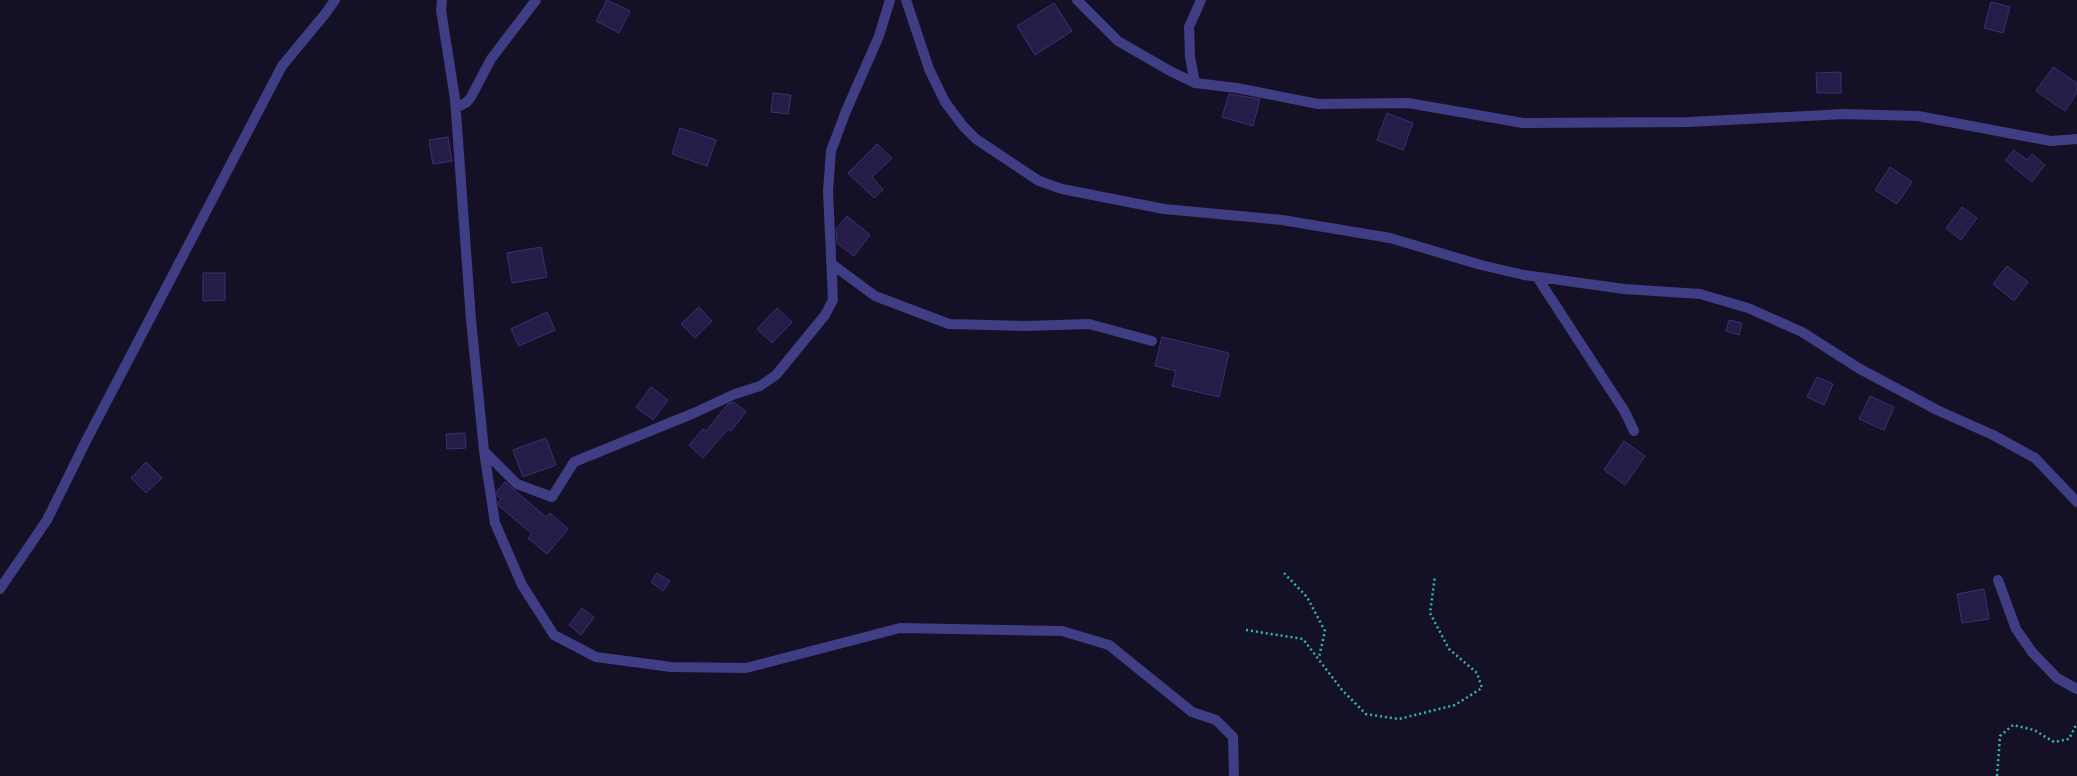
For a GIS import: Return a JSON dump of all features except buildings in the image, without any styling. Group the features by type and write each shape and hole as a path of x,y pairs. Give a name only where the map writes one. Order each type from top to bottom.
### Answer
{"street":[{"path":"0,590 47,520 86,442 282,66 335,0"},
{"path":"442,0 441,10 456,108 471,320 484,451 495,524 522,585 554,635 596,657 671,667 746,668 900,628 1062,631 1109,645 1192,712 1216,720 1233,737 1234,776"},
{"path":"456,108 467,102 471,97 491,59 536,0"},
{"path":"484,451 516,484 552,497 574,462 694,413 735,394 760,386 776,375 825,315 833,300 833,265 829,240 828,191 831,151 846,111 879,36 890,0"},
{"path":"906,0 929,69 945,102 963,126 976,140 1039,182 1164,209 1282,220 1390,238 1481,265 1537,277 1624,289 1700,294 1748,308 1802,332 1860,369 1937,410 1993,434 2035,458 2077,502"},
{"path":"1077,0 1118,41 1170,71 1195,83 1237,88 1318,104 1408,103 1523,123 1689,122 1844,114 1918,116 2051,141 2077,139"},
{"path":"1195,83 1190,57 1189,27 1202,0"},
{"path":"833,265 875,296 949,324 1024,326 1089,324 1152,341"},
{"path":"1537,277 1625,412 1634,432"},
{"path":"1998,580 2016,629 2032,652 2057,678 2077,689"}],"path":[{"path":"1284,573 1307,597 1325,631 1318,658"},
{"path":"1246,630 1303,639 1342,690 1366,714 1399,719 1455,705 1482,688 1477,673 1450,649 1430,613 1435,576"},
{"path":"1997,776 2000,736 2012,726 2034,730 2054,742 2069,739 2077,723"}]}
